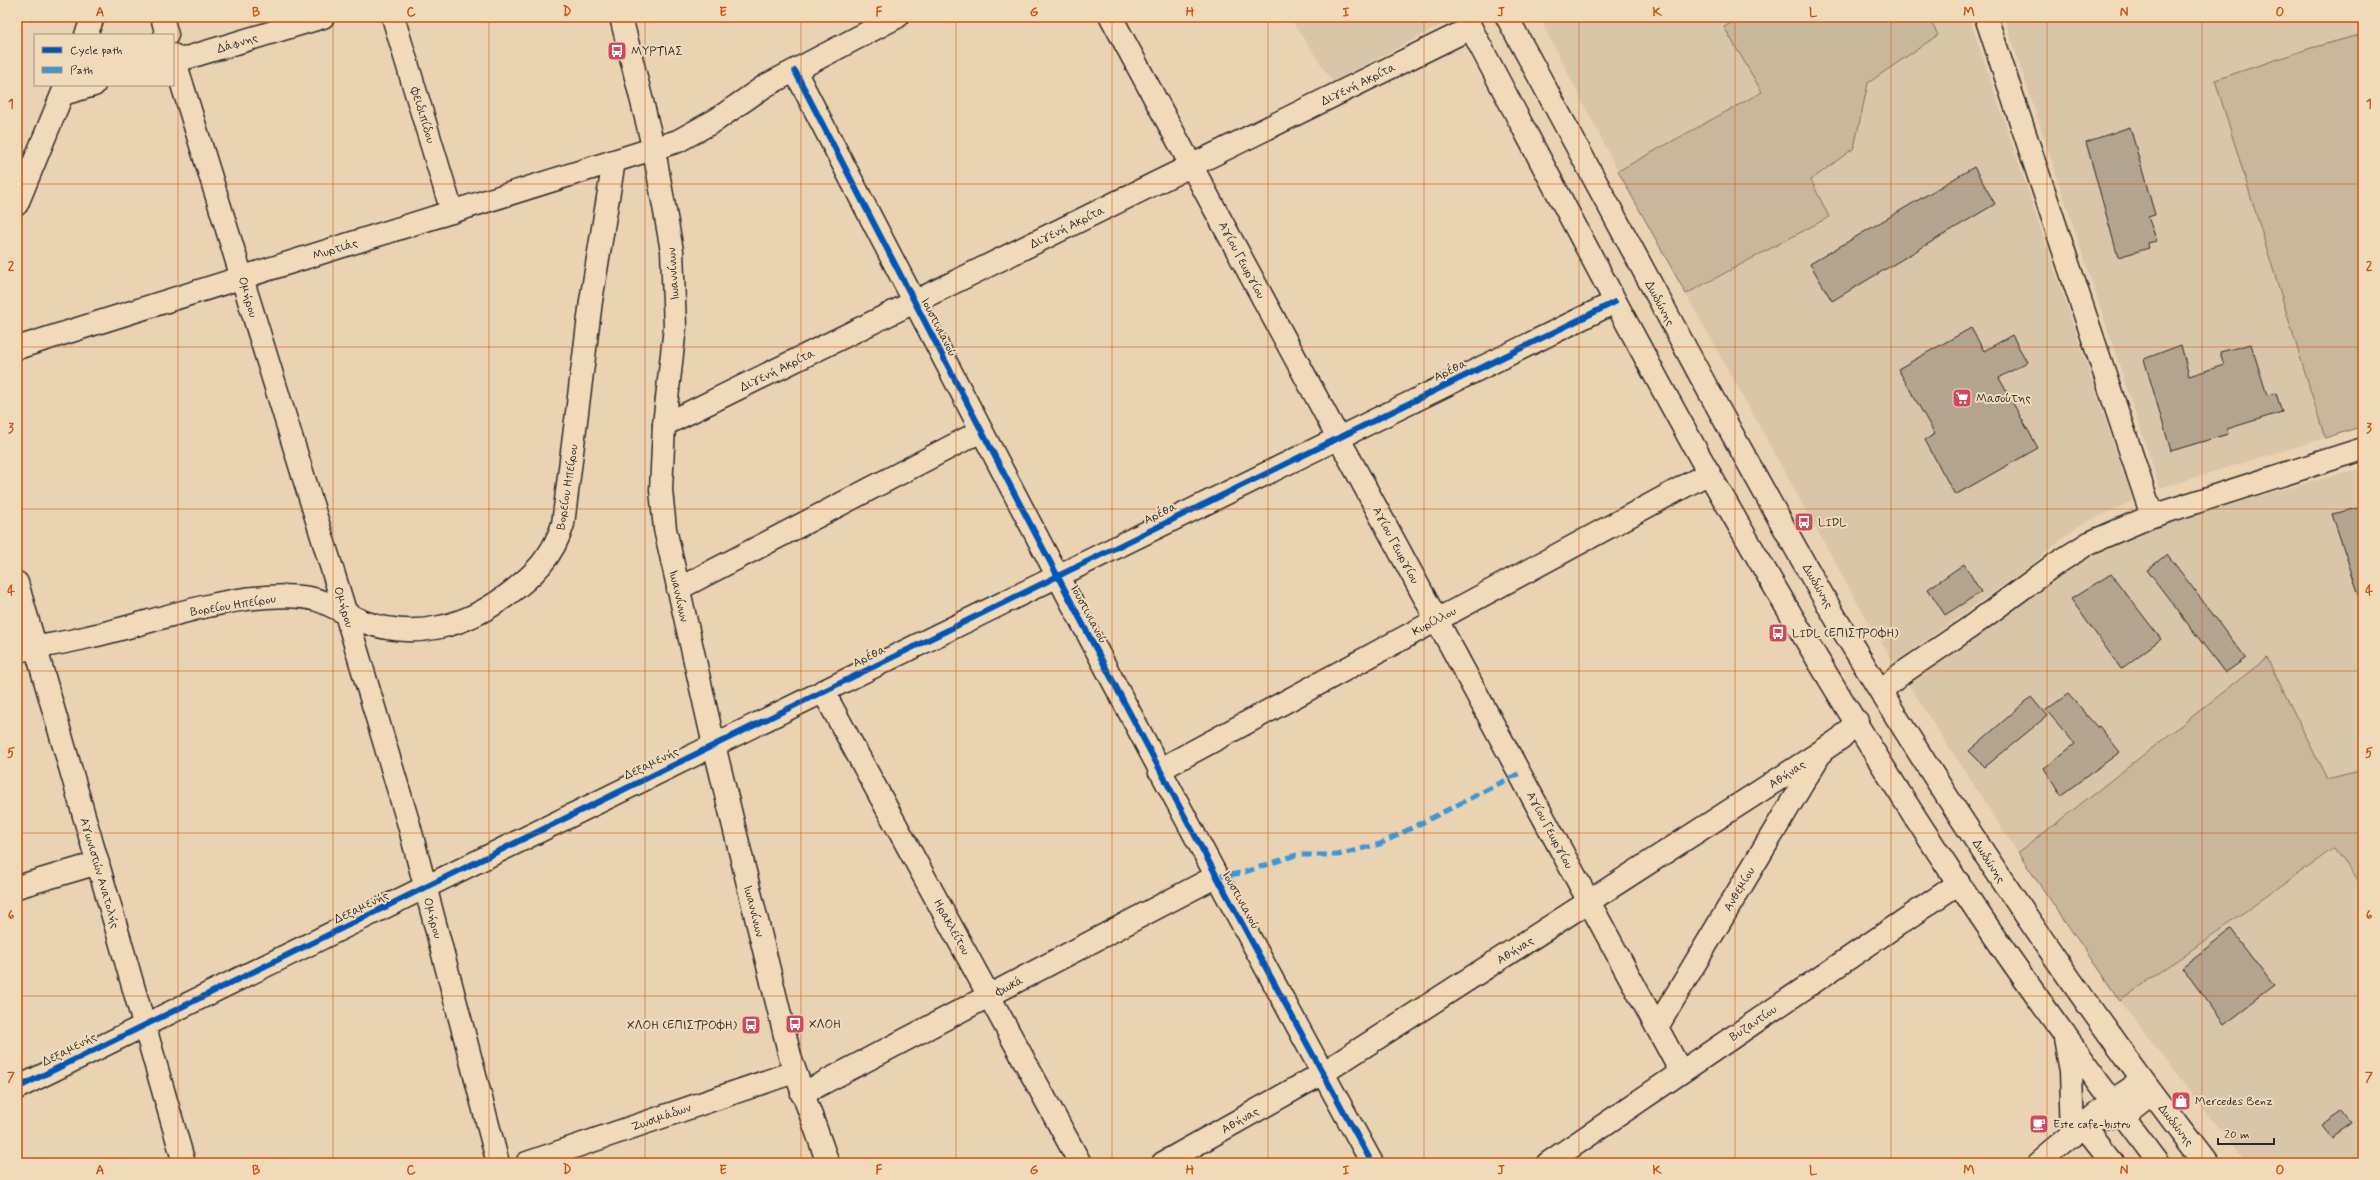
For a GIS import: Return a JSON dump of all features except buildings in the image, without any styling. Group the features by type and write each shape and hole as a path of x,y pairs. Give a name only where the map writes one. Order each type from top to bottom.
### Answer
{"street":[{"path":"86,34 93,17"},
{"path":"162,17 167,34"},
{"name":"Δάφνης","path":"174,59 323,17"},
{"name":"Φειδιπίδου","path":"393,17 452,212"},
{"name":"Ιωαννίνων","path":"621,17 654,150 669,226 675,282 675,327 664,425 662,509 678,589 714,745 794,1072 828,1163"},
{"name":"Μυρτιάς","path":"17,348 654,150 695,133 765,86 897,17"},
{"name":"Αγίου Γεωργίου","path":"1111,17 1681,1072"},
{"name":"Δωδώνης","path":"1507,17 1661,306 1764,492 1842,628 2009,891 2067,977 2147,1087 2205,1163"},
{"path":"1986,17 2152,516"},
{"path":"1468,23 1615,302 1709,473 1856,721 1958,883 2064,1034 2159,1163"},
{"name":"Διγενή Ακρίτα","path":"664,425 1192,166 1468,23"},
{"name":"Ομήρου","path":"174,59 346,614 425,888 498,1163"},
{"name":"Ιουστινιανού","path":"796,71 1056,576 1215,877 1372,1163"},
{"path":"17,204 64,90 88,86"},
{"name":"Βορείου Ηπείρου","path":"27,649 88,638 173,615 266,597 321,601 364,622 390,629 424,630 449,626 476,615 503,599 533,575 549,557 559,536 565,510 591,301 614,162"},
{"name":"Αρέθα","path":"714,745 1615,302"},
{"path":"678,589 981,431"},
{"path":"1881,691 1901,674 1969,628 2068,556 2113,532 2152,516 2363,449"},
{"name":"Κυρίλλου","path":"1159,770 1709,473"},
{"name":"Αγωνιστών Ανατολής","path":"17,583 27,649 98,863 184,1163"},
{"name":"Ηρακλείτου","path":"823,691 1080,1163"},
{"name":"Αθήνας","path":"1163,1163 1323,1072 1589,903 1822,751 1841,738 1856,721"},
{"name":"Δεξαμενής","path":"17,1088 143,1024 425,888 714,745"},
{"name":"Ανθεμίου","path":"1657,1027 1822,751"},
{"path":"17,887 98,863"},
{"name":"Φωκά","path":"802,1094 990,997 1215,877"},
{"name":"Βυζαντίου","path":"1548,1163 1958,883"},
{"path":"2064,1034 2071,1071 2079,1131 2113,1163"},
{"name":"Ζωσιμάδων","path":"528,1163 794,1072"},
{"path":"2038,1163 2079,1131 2118,1108 2147,1087"}],"shaded area":[{"path":"1289,17 1449,17 1450,20 1333,82"},
{"path":"1539,17 1743,17 1724,27 1762,92 1618,171"},
{"path":"1743,17 1928,17 1938,35 1868,83 1854,148 1811,180 1829,217 1686,294 1618,171 1762,92 1724,27"},
{"path":"1928,17 1969,17 2133,501 2078,526 2025,570 1894,663 1862,611 1686,294 1829,217 1811,180 1854,148 1868,83 1937,35"},
{"path":"2004,17 2363,17 2363,34 2311,48 2286,308 2325,438 2160,488"},
{"path":"2363,34 2363,426 2325,438 2215,80 2311,48"},
{"path":"2363,468 2363,770 2327,779 2267,658 2018,853 1908,684 2103,545 2195,513"},
{"path":"2267,658 2327,779 2363,770 2363,886 2334,848 2120,1001 2018,853"},
{"path":"2335,848 2363,886 2363,1163 2246,1163 2120,1001"}],"marked path":[{"path":"1215,877 1242,873 1296,855 1338,855 1380,844 1520,773"}],"cycle path":[{"path":"795,71 1080,619 1225,892 1372,1163"},
{"path":"17,1088 1615,302"}],"place":[{"name":"ΜΥΡΤΙΑΣ","path":"617,51"},
{"name":"Μασούτης","path":"1962,398"},
{"name":"LIDL","path":"1804,522"},
{"name":"LIDL (ΕΠΙΣΤΡΟΦΗ)","path":"1778,633"},
{"name":"ΧΛΟΗ","path":"795,1024"},
{"name":"ΧΛΟΗ (ΕΠΙΣΤΡΟΦΗ)","path":"751,1025"},
{"name":"Mercedes Benz","path":"2181,1101"},
{"name":"Este cafe-bistro","path":"2039,1124"}]}
